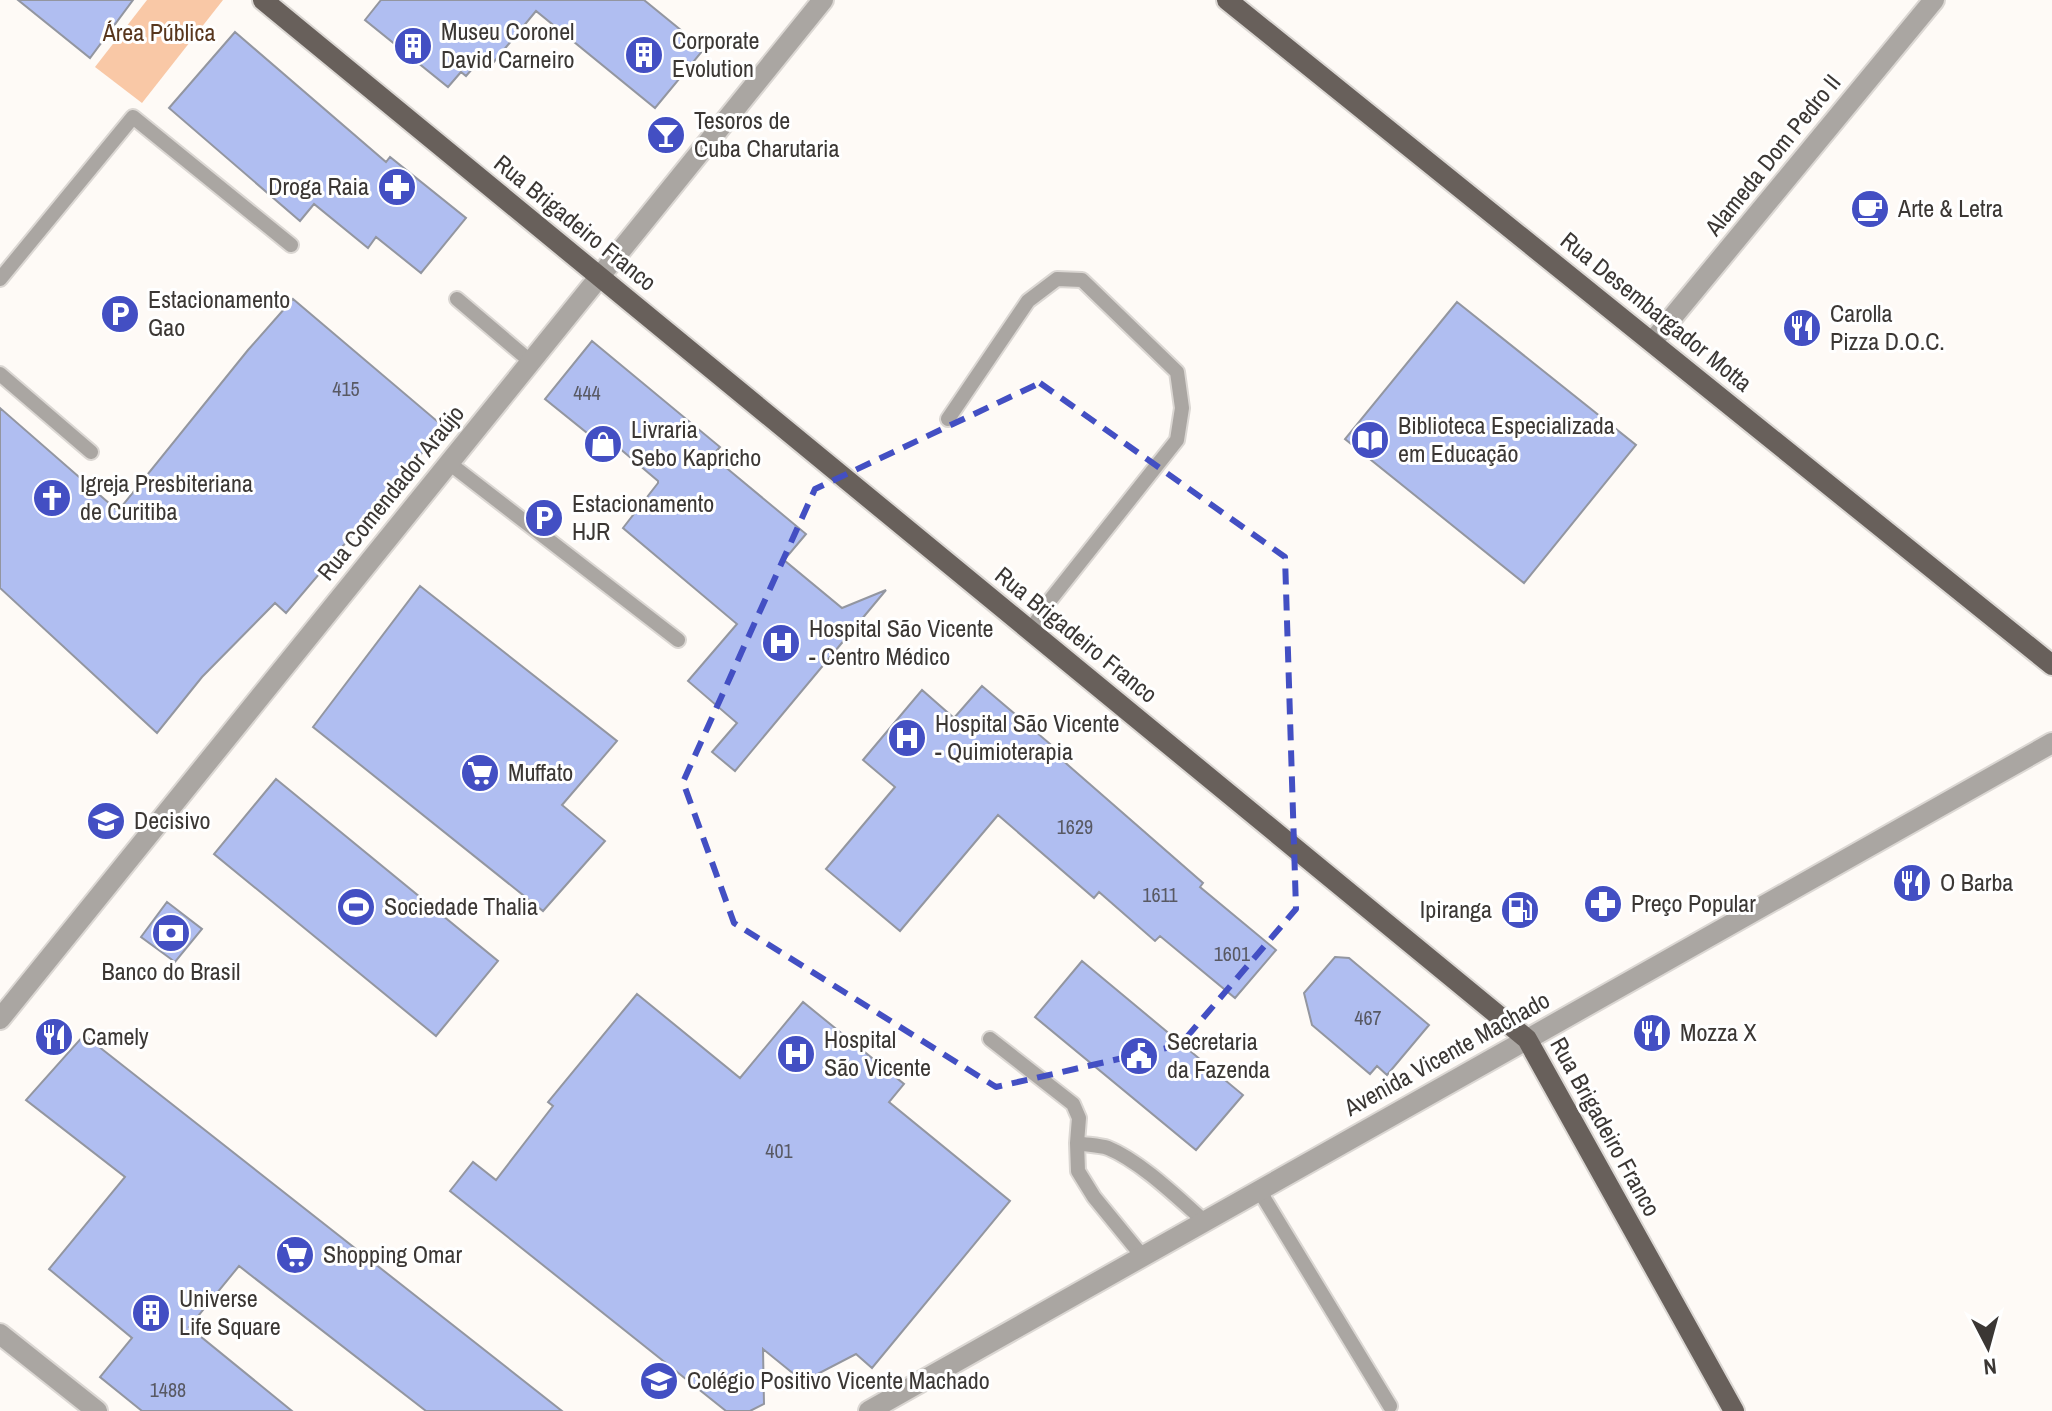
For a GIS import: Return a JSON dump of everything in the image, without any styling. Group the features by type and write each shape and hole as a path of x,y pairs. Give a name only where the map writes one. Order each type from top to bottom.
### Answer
{"main road":[{"name":"Rua Brigadeiro Franco","path":"263,0 1527,1039 1734,1411"},
{"name":"Rua Desembargador Motta","path":"1227,0 2052,665"}],"street":[{"name":"Rua Comendador Araújo","path":"0,1019 823,0"},
{"name":"Alameda Dom Pedro II","path":"1652,342 1934,0"},
{"name":"Avenida Vicente Machado","path":"869,1411 2052,743"},
{"path":"0,1334 97,1411"}],"lane":[{"path":"0,279 133,117 291,245"},
{"path":"948,419 1028,301 1057,279 1082,280 1177,372 1182,408 1177,440 1051,599 1030,631"},
{"path":"457,299 530,361"},
{"path":"0,374 91,452"},
{"path":"449,463 678,640"},
{"path":"990,1039 1073,1104 1079,1118 1078,1171 1094,1197 1143,1257"},
{"path":"1077,1143 1107,1147 1170,1191 1204,1221"},
{"path":"1259,1190 1390,1406"}],"highlighted area":[{"path":"1040,383 1285,557 1296,909 1180,1045 996,1087 734,923 683,782 815,489"}],"green space":[{"name":"Área Pública","path":"147,0 223,0 142,103 95,67"}],"building":[{"path":"18,0 133,0 90,58"},
{"name":"Corporate Evolution","path":"381,0 644,0 704,49 655,108 536,11 488,69 479,61 466,76 461,72 448,87 365,20"},
{"path":"235,32 386,162 390,157 466,218 421,273 376,237 368,248 314,204 300,221 169,108"},
{"path":"293,299 444,427 286,613 275,603 202,677 157,733 0,588 0,408 118,511"},
{"path":"1457,302 1636,445 1524,583 1345,439"},
{"path":"592,341 720,447 712,456 806,534 784,560 842,608 886,590 735,771 712,752 737,723 688,681 737,624 623,528 658,481 612,442 607,449 545,399"},
{"name":"Muffato","path":"420,586 617,741 562,805 605,841 543,911 313,727"},
{"path":"982,686 1203,883 1200,887 1276,950 1235,998 1160,936 1155,941 1099,892 1094,898 998,815 900,931 826,869 895,787 863,760 922,690 954,718"},
{"name":"Sociedade Thalia","path":"276,779 498,961 436,1036 214,854"},
{"name":"Banco do Brasil","path":"167,902 202,929 175,962 141,937"},
{"path":"1335,957 1349,958 1429,1025 1387,1075 1377,1066 1370,1074 1312,1025 1304,993"},
{"name":"Secretaria da Fazenda","path":"1082,961 1243,1095 1196,1150 1035,1017"},
{"name":"Hospital São Vicente","path":"637,994 740,1078 803,1002 904,1084 889,1102 1010,1201 872,1368 856,1354 808,1379 800,1379 763,1349 764,1404 750,1411 726,1411 450,1191 473,1162 496,1180 553,1106 548,1102"},
{"name":"Shopping Omar","path":"84,1035 562,1411 426,1411 239,1266 189,1327 292,1411 142,1411 100,1377 132,1338 49,1269 125,1177 26,1100"}],"place":[{"name":"Museu Coronel David Carneiro","path":"413,46"},
{"name":"Corporate Evolution","path":"644,55"},
{"name":"Tesoros de Cuba Charutaria","path":"666,135"},
{"name":"Droga Raia","path":"397,187"},
{"name":"Arte & Letra","path":"1870,209"},
{"name":"Estacionamento Gao","path":"120,314"},
{"name":"Carolla Pizza D.O.C.","path":"1802,328"},
{"name":"Biblioteca Especializada em Educação","path":"1370,440"},
{"name":"Livraria Sebo Kapricho","path":"603,444"},
{"name":"Igreja Presbiteriana de Curitiba","path":"52,498"},
{"name":"Estacionamento HJR","path":"544,518"},
{"name":"Hospital São Vicente - Centro Médico","path":"781,643"},
{"name":"Hospital São Vicente - Quimioterapia","path":"907,738"},
{"name":"Muffato","path":"480,773"},
{"name":"Decisivo","path":"106,821"},
{"name":"O Barba","path":"1912,883"},
{"name":"Preço Popular","path":"1603,904"},
{"name":"Sociedade Thalia","path":"356,907"},
{"name":"Ipiranga","path":"1520,910"},
{"name":"Banco do Brasil","path":"171,933"},
{"name":"Mozza X","path":"1652,1033"},
{"name":"Camely","path":"54,1037"},
{"name":"Hospital São Vicente","path":"796,1054"},
{"name":"Secretaria da Fazenda","path":"1139,1056"},
{"name":"Shopping Omar","path":"295,1255"},
{"name":"Universe Life Square","path":"151,1313"},
{"name":"Colégio Positivo Vicente Machado","path":"659,1381"}]}
